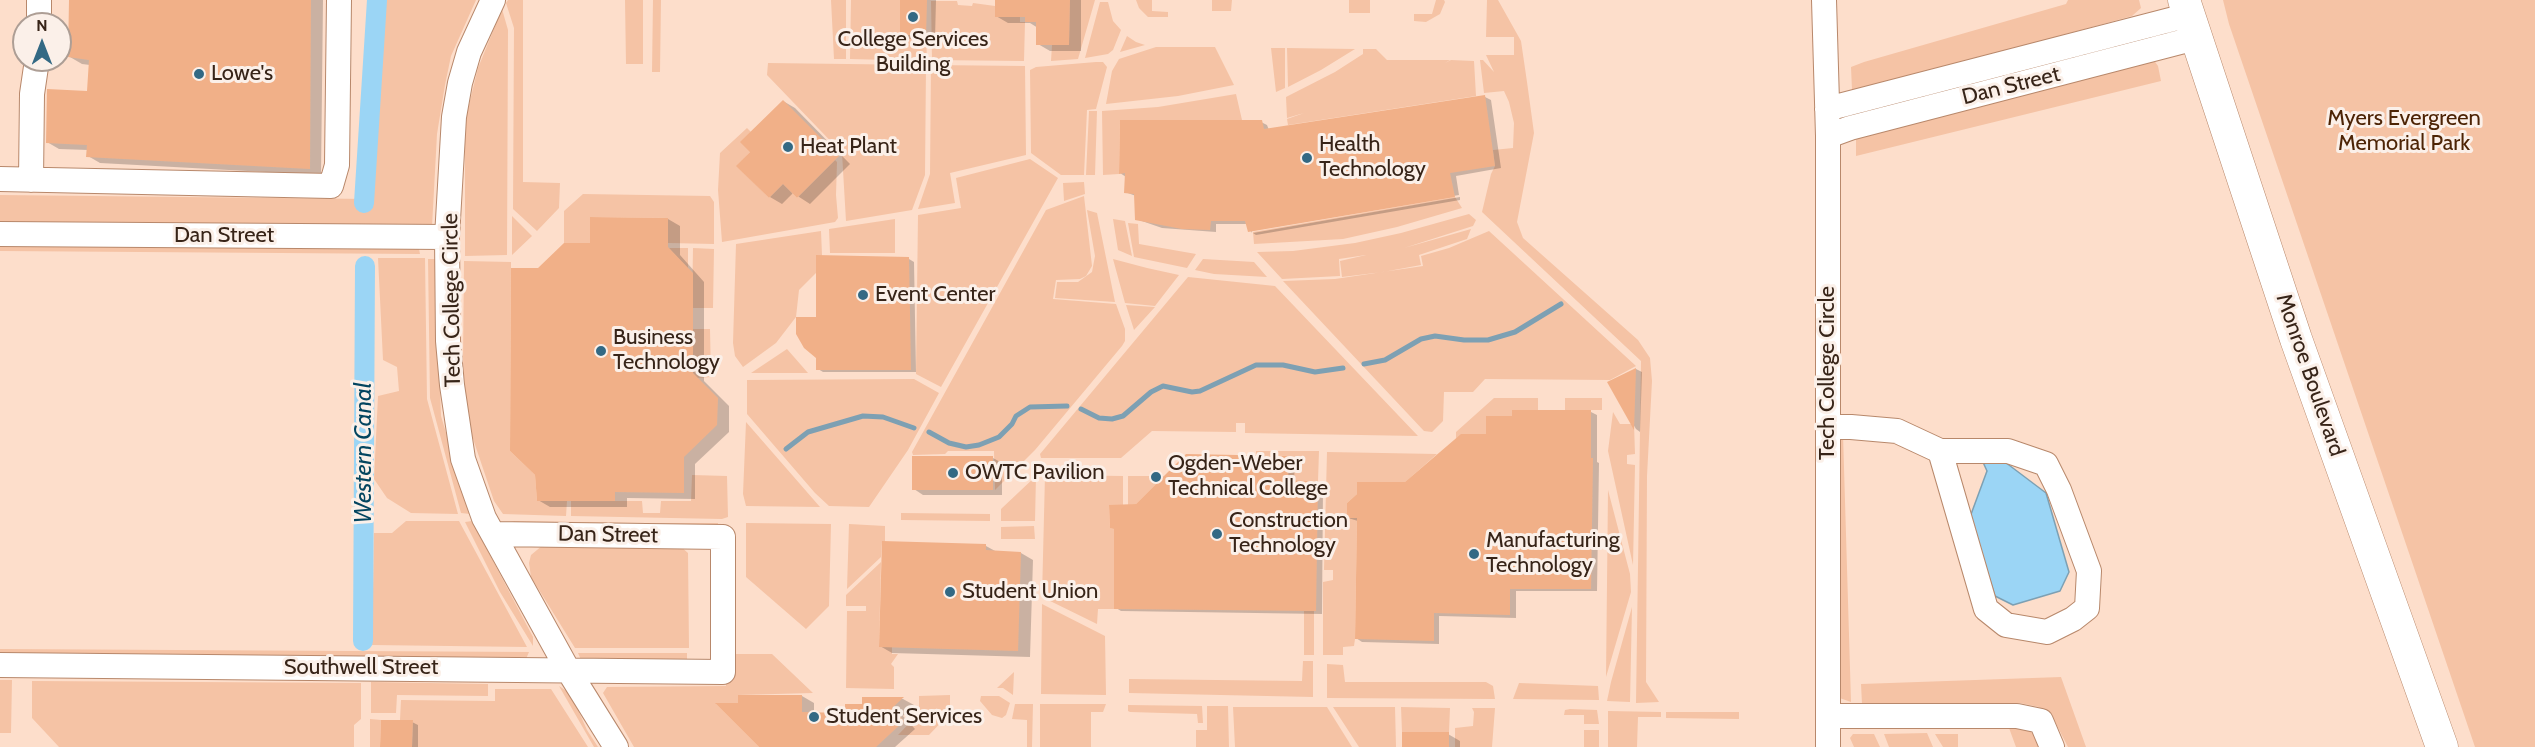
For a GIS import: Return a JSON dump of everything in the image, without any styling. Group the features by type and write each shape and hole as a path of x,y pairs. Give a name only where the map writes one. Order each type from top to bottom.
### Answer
{"main road":[{"name":"Monroe Boulevard","path":"2190,18 2296,339 2442,747"}],"street":[{"path":"0,179 331,186 337,165 339,0"},
{"name":"Tech College Circle","path":"493,0 469,52 454,117 447,237 448,341 452,385 464,459 484,519 568,670 616,747"},
{"name":"Tech College Circle","path":"1824,0 1828,136 1828,747"},
{"name":"Dan Street","path":"1827,109 2190,18"},
{"name":"Dan Street","path":"1828,136 2190,18"},
{"path":"31,180 32,94 35,72"},
{"name":"Dan Street","path":"0,234 447,237"},
{"path":"1828,428 1851,427 1897,431 1940,452 2008,451 2046,464 2059,490 2089,572 2087,608 2073,619 2047,632 2006,625 1986,609 1940,452"},
{"name":"Dan Street","path":"493,534 723,537 723,672"},
{"name":"Southwell Street","path":"0,665 723,672"},
{"path":"1828,716 2017,716 2041,721 2052,747"}],"green space":[{"path":"385,0 476,0 451,56 445,85 437,134 432,227 0,223 0,195 369,199"},
{"path":"508,0 523,0 523,182 560,183 559,208 537,231 513,209 514,28 506,3"},
{"path":"625,0 643,0 643,64 626,64"},
{"path":"653,0 661,0 660,72 652,72"},
{"path":"831,0 846,0 846,59 834,59"},
{"path":"851,0 900,0 900,35 926,35 927,61 850,59"},
{"path":"1070,0 1095,0 1078,59 1051,61 1052,45 1069,45"},
{"path":"1136,0 1152,0 1152,11 1168,12 1168,17 1148,17 1139,8"},
{"path":"1212,0 1232,0 1231,11 1212,11"},
{"path":"1349,0 1370,0 1370,13 1349,13"},
{"path":"1436,0 1445,2 1440,14 1426,22 1414,21 1414,14 1432,14"},
{"path":"1487,0 1498,0 1521,41 1534,133 1517,222 1523,238 1638,340 1650,358 1652,381 1647,476 1646,682 1659,702 1636,703 1641,361 1482,212 1495,166 1493,150 1513,148 1514,123 1504,91 1484,93 1480,60 1483,60 1494,72 1486,55 1514,55 1514,37 1486,37"},
{"path":"2068,0 2139,0 2141,8 2132,16 1863,90 1852,90 1851,67 2066,4"},
{"name":"Myers Evergreen Memorial Park","path":"2223,0 2535,0 2535,747 2475,747 2229,24"},
{"path":"931,1 957,1 958,5 972,6 973,3 995,6 995,17 1020,17 1020,22 1025,22 1024,61 932,60"},
{"path":"1100,2 1108,2 1113,21 1121,30 1113,50 1108,54 1085,58"},
{"path":"502,9 508,30 507,255 465,256 465,121 478,68"},
{"path":"1127,36 1136,42 1145,45 1120,52"},
{"path":"1156,47 1215,47 1234,85 1178,96 1106,104 1112,71 1119,59"},
{"path":"1271,48 1285,48 1285,88 1276,92"},
{"path":"1287,48 1355,49 1288,87"},
{"path":"1363,49 1376,49 1387,60 1450,60 1445,63 1451,60 1474,61 1476,96 1288,125 1287,119 1304,113 1287,118 1286,97 1335,72 1363,54"},
{"path":"2153,59 2158,66 2161,81 1856,156 1856,138"},
{"path":"1103,62 1107,67 1096,109 1087,110 1084,175 1061,175 1031,153 1030,70 1036,67"},
{"path":"768,63 926,65 925,175 912,210 846,221 842,153 767,75"},
{"path":"931,65 1025,66 1026,155 950,173 955,203 918,209 930,174"},
{"path":"1236,94 1242,120 1120,120 1119,174 1103,175 1102,111 1158,107"},
{"path":"1089,111 1097,111 1095,175 1086,175"},
{"path":"747,128 751,132 750,152 737,166 769,198 783,184 797,198 835,160 837,162 838,218 835,222 722,242 718,190 720,153"},
{"path":"1030,159 1058,178 941,387 916,374 918,215 961,208 956,178"},
{"path":"1084,182 1085,194 1064,201 1063,183"},
{"path":"583,194 710,196 714,202 714,244 668,243 668,218 590,217 590,243 564,243 564,211"},
{"path":"1084,196 1092,266 1086,276 1080,279 1056,280 1053,299 1116,304 1125,329 1125,341 1122,346 1035,450 995,490 994,451 948,451 945,454 913,455 912,452 1046,210"},
{"path":"1455,197 1462,208 1397,227 1343,239 1254,244 1253,232"},
{"path":"1087,210 1097,213 1115,302 1055,298 1057,282 1078,282 1092,272 1095,256"},
{"path":"1469,214 1476,220 1473,226 1404,248 1471,229 1467,239 1419,255 1421,265 1383,272 1342,277 1340,261 1366,255 1339,259 1340,276 1282,279 1257,252 1293,251 1355,243"},
{"path":"512,216 532,236 512,255"},
{"path":"895,219 895,253 830,253 829,229"},
{"path":"1113,219 1125,221 1132,256 1118,250"},
{"path":"1128,223 1138,224 1139,244 1196,254 1187,268 1134,257"},
{"path":"821,231 822,255 816,273 799,290 796,317 776,343 743,367 735,356 733,343 736,244"},
{"path":"1489,231 1636,366 1610,380 1485,379 1473,392 1444,392 1443,421 1432,432 1424,431 1283,281 1335,279 1423,266 1421,256 1449,248"},
{"path":"0,246 411,247 419,249 420,254 0,251"},
{"path":"669,248 688,248 688,269"},
{"path":"693,248 714,249 713,308 692,308"},
{"path":"378,258 425,258 427,399 458,514 411,513 387,498 374,479 378,396 399,391 397,367 383,360"},
{"path":"428,259 435,259 441,416 470,514 461,513 430,398"},
{"path":"1113,259 1179,275 1155,306 1125,303"},
{"path":"1203,259 1254,262 1267,277 1214,274 1195,270"},
{"path":"464,261 511,262 510,451 535,475 537,501 567,501 566,516 503,514 494,501 467,421 463,360"},
{"path":"1188,277 1275,286 1418,436 1245,433 1245,423 1236,423 1236,432 1152,431 1121,458 1041,458 1040,454"},
{"path":"1126,305 1155,307 1134,330"},
{"path":"692,329 710,329 711,377 697,378 693,373"},
{"path":"787,349 808,373 751,373"},
{"path":"914,379 939,393 908,450 869,507 829,506 815,493 747,414 747,380"},
{"path":"1494,398 1538,398 1538,410 1512,416 1486,416 1486,434 1456,438 1456,432"},
{"path":"1565,398 1602,398 1602,410 1565,410"},
{"path":"1613,412 1620,424 1634,424 1635,454 1627,455 1627,464 1635,465 1633,565 1608,451"},
{"path":"746,422 820,507 746,506 743,494"},
{"path":"1843,434 1851,702 1834,696 1834,437"},
{"path":"1256,451 1319,451 1318,481 1288,480 1289,456 1256,455"},
{"path":"1327,452 1437,454 1403,484 1357,483 1357,494 1347,503 1347,518 1357,518 1355,639 1354,646 1343,647 1343,655 1323,655 1323,582 1333,580 1333,570 1324,570"},
{"path":"692,475 727,476 728,517 722,519 571,516 571,501 642,501 643,513 660,513 661,501 691,501"},
{"path":"1045,475 1123,476 1123,505 1109,505 1110,528 1117,529 1114,609 1098,609 1097,624 1042,597"},
{"path":"1036,476 1035,521 1001,521 1001,509"},
{"path":"1128,476 1164,476 1136,504 1128,505"},
{"path":"1608,490 1630,574 1631,592 1606,677"},
{"path":"901,513 990,514 990,521 901,520"},
{"path":"406,521 459,521 527,647 372,645 374,533 392,533"},
{"path":"472,521 533,637 533,646 500,592 465,522"},
{"path":"511,521 718,523 718,527 521,524"},
{"path":"746,523 831,524 829,606 806,629 746,577"},
{"path":"849,524 885,526 885,542 882,542 881,557 847,589"},
{"path":"1034,526 1035,539 1001,539 1001,527"},
{"path":"543,545 680,546 688,553 689,648 575,648 531,577 529,563 531,555"},
{"path":"881,562 879,646 892,647 892,654 898,654 891,664 894,667 894,689 846,688 847,611 866,611 866,606 846,606 846,595"},
{"path":"1042,604 1105,636 1106,695 1041,694"},
{"path":"1632,607 1630,702 1607,701 1611,682"},
{"path":"1304,611 1314,611 1314,655 1304,655"},
{"path":"0,649 529,652 526,659 0,660"},
{"path":"578,653 687,653 687,659 685,663 581,660"},
{"path":"726,654 772,654 813,693 738,695 738,703 716,704 759,747 634,747 603,693 607,687 726,686"},
{"path":"1303,661 1313,661 1313,697 1129,693 1129,679 1302,681"},
{"path":"1327,664 1343,665 1345,682 1486,682 1493,686 1495,699 1327,698"},
{"path":"1014,672 1013,695 1003,688 997,688"},
{"path":"2061,677 2086,747 2068,747 2054,720 2039,707 2020,703 1862,704 1861,684"},
{"path":"0,680 12,680 11,733 0,733"},
{"path":"32,681 361,683 361,719 354,725 354,747 59,747 32,718"},
{"path":"371,682 488,684 488,696 397,695 396,713 371,713"},
{"path":"1519,683 1598,686 1599,700 1513,699"},
{"path":"559,686 571,694 587,730 598,747 594,747"},
{"path":"495,689 551,689 588,747 412,747 413,720 400,720 401,700 495,701"},
{"path":"950,695 950,713 929,735 898,735 919,713 919,696"},
{"path":"981,696 999,696 1010,703 1006,715 1002,718 992,715 980,701"},
{"path":"1015,704 1033,704 1032,747 1027,747 1027,720 1012,719"},
{"path":"1040,704 1106,704 1103,712 1091,712 1091,747 1040,747"},
{"path":"1128,705 1202,706 1203,723 1198,723 1197,714 1130,712"},
{"path":"1207,706 1228,706 1229,747 1196,747 1196,730 1207,730"},
{"path":"1233,707 1327,707 1352,747 1235,747"},
{"path":"1333,707 1395,707 1396,747 1359,747"},
{"path":"1401,707 1450,708 1449,732 1402,732"},
{"path":"1472,708 1495,708 1492,747 1455,747 1455,728 1473,726"},
{"path":"1565,710 1597,710 1599,724 1584,724 1584,715 1564,715"},
{"path":"1608,711 1661,712 1661,717 1638,717 1637,747 1608,747"},
{"path":"1666,712 1739,712 1739,719 1666,718"},
{"path":"370,719 381,720 380,747 370,747"},
{"path":"2009,728 2027,729 2035,735 2042,747 2016,747"},
{"path":"1584,730 1599,730 1599,747 1584,747"},
{"path":"1927,733 1933,747 1889,747 1884,734"},
{"path":"1853,734 1874,734 1880,747 1854,747 1850,738"},
{"path":"1935,734 1958,734 1958,747 1943,747"}],"water":[{"path":"1997,456 2046,493 2069,572 2060,591 2013,605 1995,596 1970,517 1987,471 1982,460"}],"building":[{"name":"Lowe's","path":"69,0 311,0 310,169 86,157 87,145 46,143 47,89 87,91 89,60 72,58 72,12 69,12"},
{"name":"College Services Building","path":"900,0 927,0 926,35 900,35"},
{"path":"995,0 1070,0 1069,45 1036,45 1036,22 1025,22 1025,17 995,17"},
{"name":"Health Technology","path":"1485,95 1495,166 1450,173 1455,197 1248,232 1245,221 1211,221 1210,230 1182,229 1135,220 1134,194 1124,193 1125,173 1119,174 1120,120 1262,120 1264,129"},
{"name":"Heat Plant","path":"783,100 839,156 797,198 783,184 769,198 736,166 750,152 740,142"},
{"name":"Business Technology","path":"590,217 668,218 668,247 693,273 693,373 718,398 717,425 684,457 684,493 615,492 615,501 537,501 535,475 510,451 511,268 538,268 564,243 590,243"},
{"name":"Event Center","path":"816,255 909,257 911,370 816,370 816,358 804,348 796,334 796,317 816,317"},
{"path":"1636,368 1634,430 1607,382"},
{"name":"Manufacturing Technology","path":"1512,410 1591,410 1591,458 1593,458 1591,589 1510,589 1510,615 1434,613 1434,641 1355,639 1357,518 1347,518 1347,503 1357,494 1357,482 1405,482 1461,434 1486,434 1486,416 1512,416"},
{"name":"Construction Technology","path":"1186,454 1289,456 1288,480 1318,481 1316,611 1114,609 1114,529 1110,528 1109,505 1136,504"},
{"name":"OWTC Pavilion","path":"912,456 993,456 993,490 912,490"},
{"name":"Student Union","path":"882,541 986,544 986,550 1021,552 1018,651 879,647"},
{"name":"Student Services","path":"738,695 802,695 802,712 845,713 845,704 862,704 862,697 904,697 892,708 904,721 876,747 759,747 715,703 738,703"},
{"path":"381,720 413,720 412,747 380,747"},
{"path":"1402,732 1449,732 1449,747 1402,747"}],"waterway":[{"name":"Western Canal","path":"364,203 377,0"},
{"name":"Western Canal","path":"363,641 365,266"},
{"path":"1364,364 1385,360 1421,339 1435,336 1464,340 1488,340 1515,332 1561,304"},
{"path":"1081,409 1099,418 1112,419 1123,416 1151,392 1163,386 1192,392 1200,391 1256,365 1283,365 1315,372 1343,368"},
{"path":"929,432 949,443 966,447 979,445 999,437 1012,424 1016,416 1030,407 1067,406"},
{"path":"786,449 808,432 863,416 883,417 914,428"}],"place":[{"name":"College Services Building","path":"913,17"},
{"name":"Lowe's","path":"199,74"},
{"name":"Heat Plant","path":"788,147"},
{"name":"Health Technology","path":"1307,158"},
{"name":"Event Center","path":"863,295"},
{"name":"Business Technology","path":"601,351"},
{"name":"OWTC Pavilion","path":"953,473"},
{"name":"Ogden-Weber Technical College","path":"1156,477"},
{"name":"Construction Technology","path":"1217,534"},
{"name":"Manufacturing Technology","path":"1474,554"},
{"name":"Student Union","path":"950,592"},
{"name":"Student Services","path":"814,717"}]}
